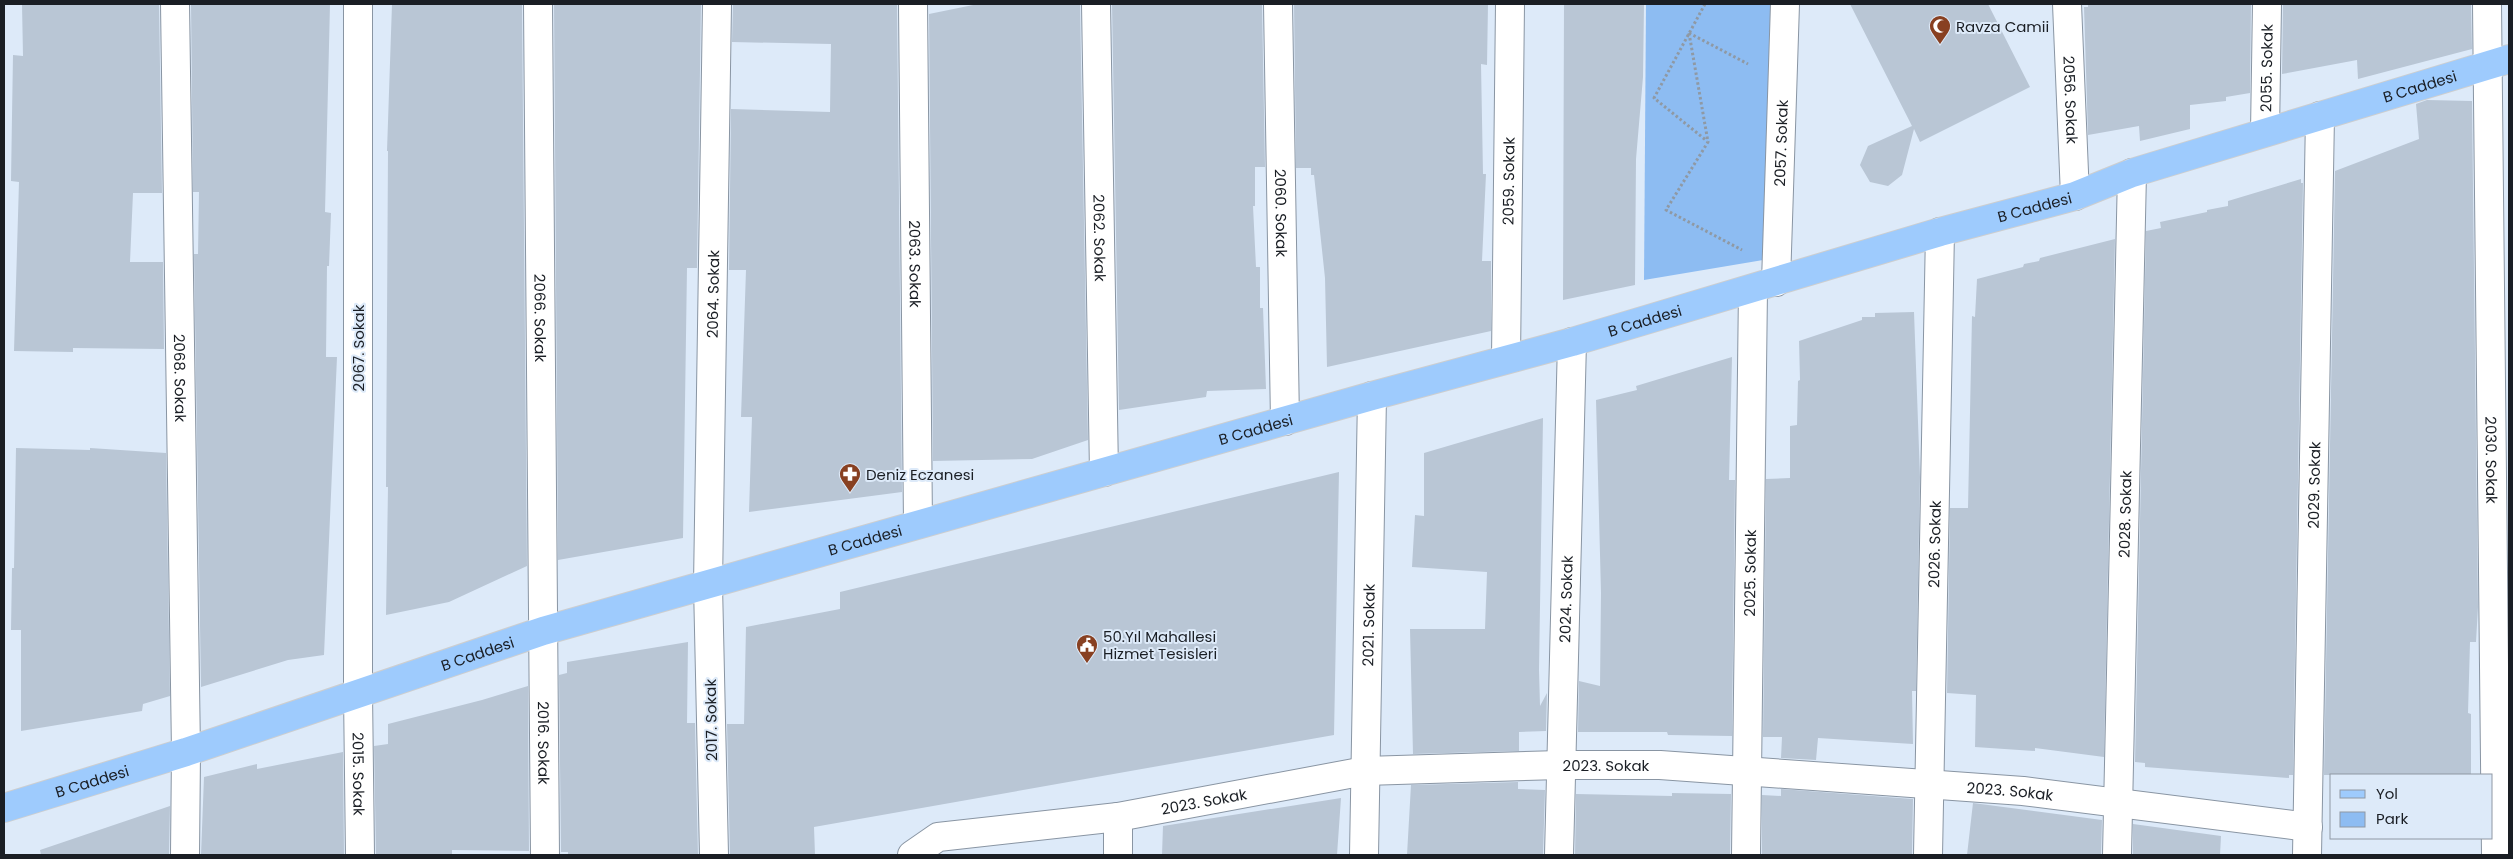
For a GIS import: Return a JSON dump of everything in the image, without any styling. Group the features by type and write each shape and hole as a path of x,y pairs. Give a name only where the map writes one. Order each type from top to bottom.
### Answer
{"main road":[{"name":"B Caddesi","path":"4,808 186,752 543,631 1372,396 1572,342 1940,232 2076,196 2132,173 2498,63"}],"street":[{"name":"2068. Sokak","path":"175,4 186,752 185,855"},
{"name":"2067. Sokak","path":"358,4 358,693"},
{"name":"2066. Sokak","path":"538,4 543,631"},
{"name":"2064. Sokak","path":"708,585 717,4"},
{"name":"2063. Sokak","path":"913,4 918,524"},
{"name":"2062. Sokak","path":"1096,4 1104,472"},
{"name":"2060. Sokak","path":"1278,4 1285,421"},
{"name":"2059. Sokak","path":"1506,359 1510,4"},
{"name":"2057. Sokak","path":"1764,285 1785,4"},
{"name":"2056. Sokak","path":"2067,4 2076,196"},
{"name":"2055. Sokak","path":"2266,4 2266,132"},
{"name":"2030. Sokak","path":"2487,4 2498,63 2496,855"},
{"name":"2029. Sokak","path":"2307,855 2320,116"},
{"name":"2028. Sokak","path":"2116,855 2132,173"},
{"name":"2026. Sokak","path":"1928,855 1940,232"},
{"name":"2025. Sokak","path":"1746,855 1747,771 1764,285"},
{"name":"2024. Sokak","path":"1559,855 1572,342"},
{"name":"2021. Sokak","path":"1364,855 1372,396"},
{"name":"2017. Sokak","path":"708,585 714,855"},
{"name":"2016. Sokak","path":"543,631 545,855"},
{"name":"2015. Sokak","path":"358,693 360,855"},
{"name":"2023. Sokak","path":"912,855 938,837 1118,817 1365,771 1560,765 1660,766 2023,791 2118,801 2308,827"},
{"path":"1118,817 1118,855"}],"path":[{"path":"1705,4 1654,98 1708,142"},
{"path":"1689,33 1780,80"},
{"path":"1689,33 1708,142 1666,210 1742,250 1764,285"}],"green space":[{"path":"1646,4 1774,4 1775,258 1644,280"}],"building":[{"path":"22,4 159,4 162,193 133,193 130,262 163,262 164,349 73,348 73,352 14,351 19,182 11,181 13,55 23,56"},
{"path":"191,4 330,4 325,212 331,213 329,266 327,266 326,357 337,357 324,655 288,660 201,687 194,254 198,254 199,192 193,192"},
{"path":"392,4 522,4 527,566 449,602 386,615 388,487 386,487 387,151"},
{"path":"554,4 701,4 697,268 687,268 683,538 558,560"},
{"path":"733,4 897,4 902,492 749,512 752,417 741,417 746,270 729,270 731,109 830,112 831,44 732,42"},
{"path":"978,4 1080,4 1088,440 1032,459 933,461 929,14"},
{"path":"1112,4 1262,4 1265,167 1255,167 1255,206 1253,206 1256,267 1260,267 1260,308 1263,308 1266,389 1207,391 1206,397 1119,410"},
{"path":"1294,4 1488,4 1487,65 1481,64 1483,174 1486,174 1482,261 1491,261 1491,331 1327,367 1325,278 1314,175 1311,175 1311,168 1296,168"},
{"path":"1564,4 1644,4 1643,77 1636,159 1635,285 1563,300"},
{"name":"Ravza Camii","path":"1850,4 1988,4 2030,87 1920,142 1914,129 1902,175 1888,186 1870,182 1860,165 1868,146 1912,126"},
{"path":"2088,4 2251,4 2250,93 2226,97 2226,101 2190,105 2190,129 2140,141 2139,126 2088,135 2084,7 2088,7"},
{"path":"2283,4 2471,4 2472,49 2358,79 2357,60 2282,74"},
{"path":"2427,100 2472,101 2478,607 2476,642 2470,642 2468,713 2471,714 2471,774 2324,775 2335,171 2419,139 2416,104"},
{"path":"2301,179 2301,183 2303,183 2293,775 2289,775 2289,778 2145,767 2145,763 2135,762 2146,231 2161,228 2160,222 2228,206 2228,201"},
{"path":"2115,239 2104,757 2035,748 2035,751 1975,747 1976,695 1947,693 1950,508 1968,508 1972,316 1975,317 1977,279 2023,267 2024,264 2039,261 2040,258"},
{"path":"1914,312 1920,477 1916,691 1912,691 1913,744 1818,738 1816,760 1781,758 1782,737 1763,737 1766,479 1790,478 1790,426 1797,425 1798,381 1800,380 1799,341 1862,320 1862,317 1875,317 1875,313"},
{"path":"1732,357 1729,480 1735,480 1732,736 1668,735 1667,732 1578,732 1579,681 1600,686 1601,593 1596,400 1637,390 1636,386"},
{"path":"1543,418 1539,670 1540,706 1547,693 1546,731 1519,732 1519,751 1413,754 1410,629 1485,629 1487,572 1412,567 1415,515 1424,516 1424,453"},
{"path":"16,448 90,450 90,448 166,453 170,696 143,704 142,711 21,731 21,630 11,630"},
{"name":"50.Yıl Mahallesi Hizmet Tesisleri","path":"1339,472 1334,735 814,827 815,855 730,855 727,724 744,724 746,627 840,609 840,592"},
{"path":"688,642 687,723 695,723 698,855 568,855 568,852 561,852 559,675 567,673 567,662"},
{"path":"528,686 529,851 452,850 452,855 376,855 374,746 388,744 388,724"},
{"path":"343,752 344,855 201,855 204,777 257,764 257,769"},
{"path":"1518,782 1518,789 1545,790 1543,855 1407,855 1411,785"},
{"path":"1781,789 1913,799 1912,855 1762,855 1762,795 1781,796"},
{"path":"1672,793 1731,794 1730,855 1575,855 1576,794 1672,796"},
{"path":"1341,798 1337,855 1162,855 1163,826"},
{"path":"1973,803 2102,820 2101,855 1967,855"},
{"path":"170,806 169,855 41,855 40,850"},
{"path":"2133,824 2221,836 2220,855 2133,855"}],"place":[{"name":"Ravza Camii","path":"1940,45"},
{"name":"Deniz Eczanesi","path":"850,493"},
{"name":"50.Yıl Mahallesi Hizmet Tesisleri","path":"1087,664"}]}
